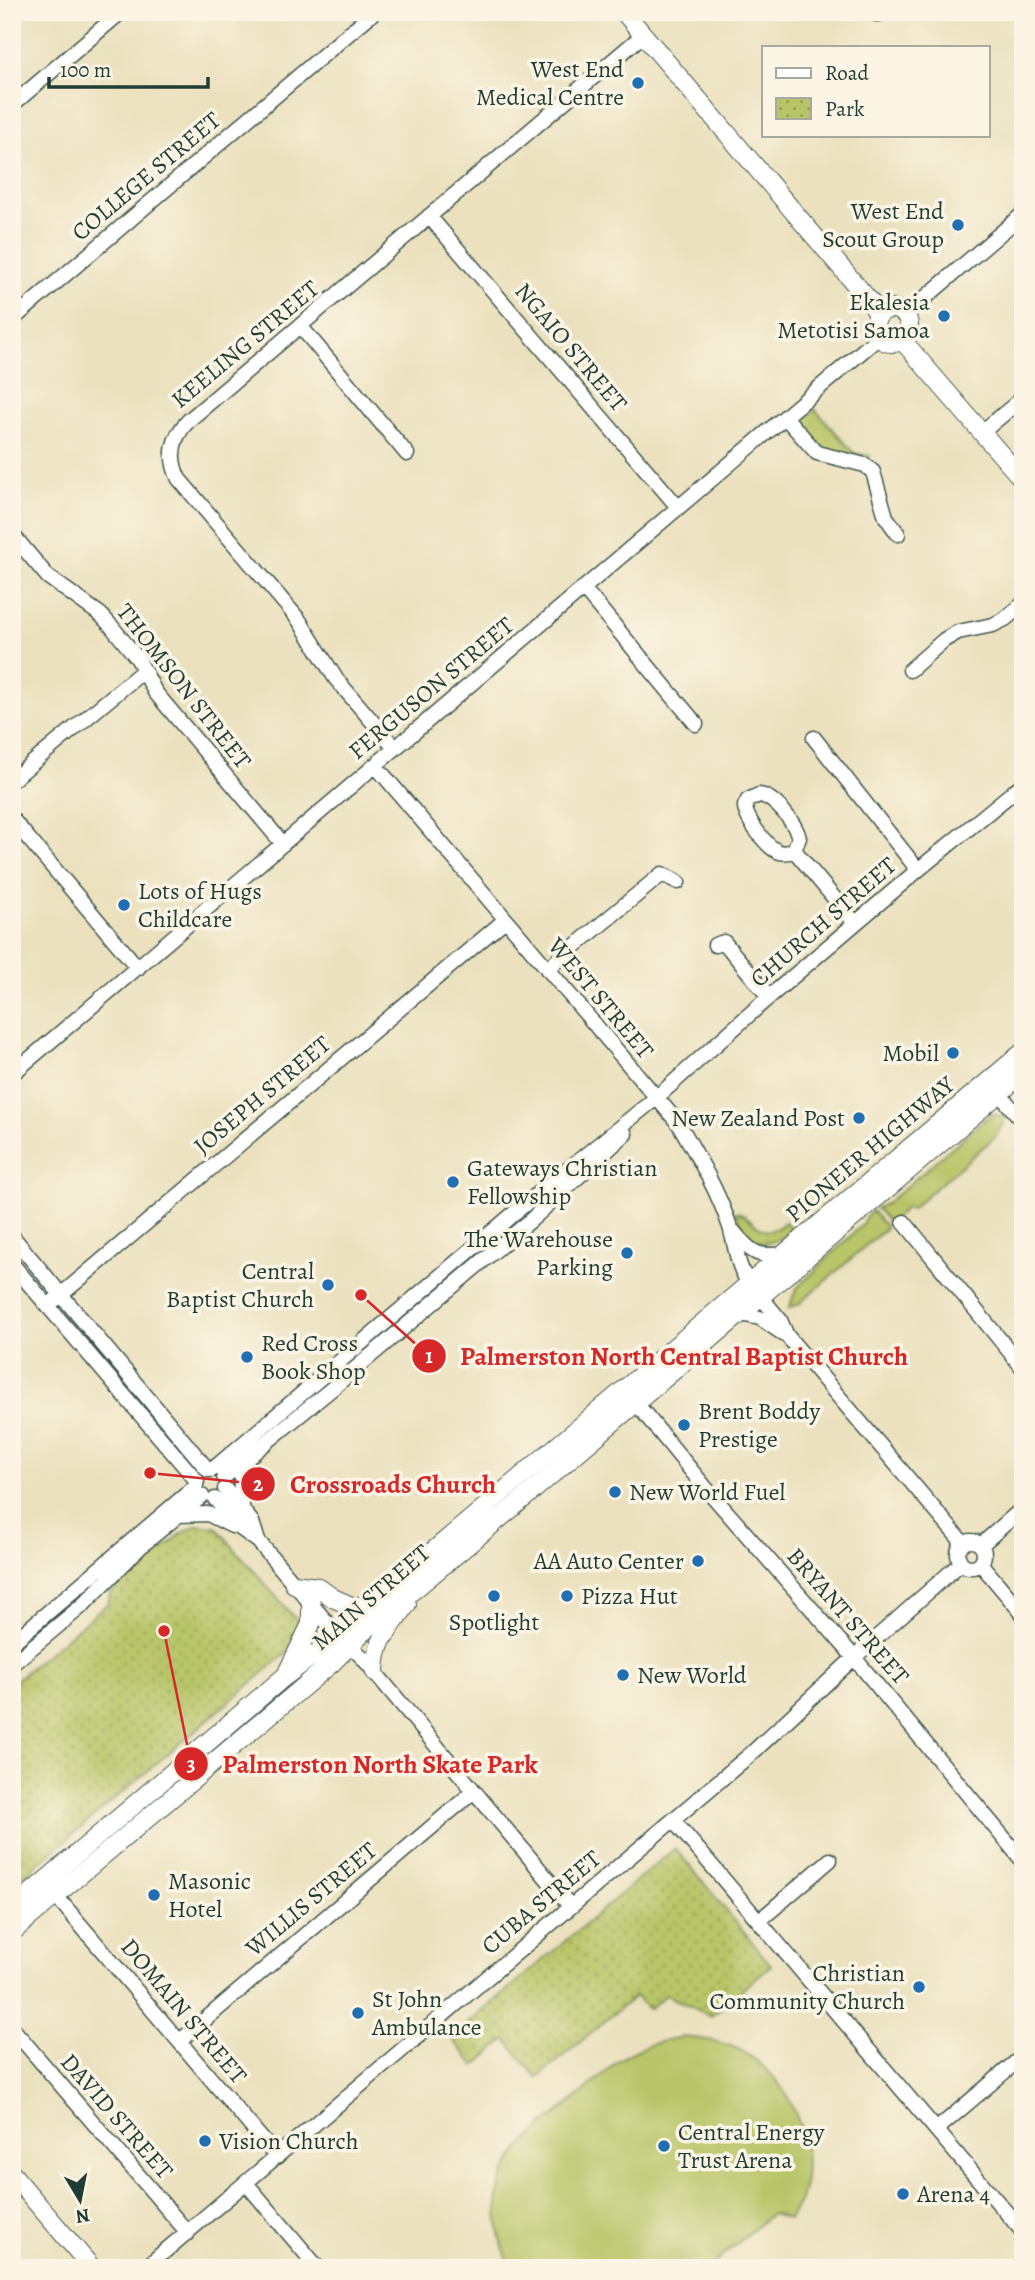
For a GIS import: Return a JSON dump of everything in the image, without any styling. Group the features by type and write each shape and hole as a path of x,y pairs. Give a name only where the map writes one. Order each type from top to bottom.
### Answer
{"main road":[{"path":"624,12 864,295 878,315"},
{"path":"891,309 905,315 909,328 902,340 887,343 879,337 874,324 878,315 891,309"},
{"path":"902,340 1023,480"},
{"name":"PIONEER HIGHWAY","path":"755,1291 787,1252 887,1178 994,1087 1023,1052"},
{"name":"PIONEER HIGHWAY","path":"994,1087 1023,1073"},
{"name":"PIONEER HIGHWAY","path":"755,1291 813,1245 833,1235 887,1178"},
{"name":"MAIN STREET","path":"12,1909 284,1677 323,1648 363,1632 416,1589 741,1314 755,1291"},
{"name":"MAIN STREET","path":"12,1932 56,1896 344,1639 368,1606 672,1351 755,1291"},
{"path":"294,1584 318,1587 351,1606 368,1606"},
{"path":"375,1672 376,1654 382,1637 399,1617 416,1589"},
{"path":"284,1677 311,1624 311,1603"},
{"path":"12,2174 92,2268"}],"street":[{"path":"12,105 121,12"},
{"name":"COLLEGE STREET","path":"12,320 374,12"},
{"path":"870,12 876,15 888,12"},
{"name":"KEELING STREET","path":"395,748 336,679 299,620 179,479 172,460 173,445 180,428 643,35"},
{"path":"905,315 1023,214"},
{"name":"NGAIO STREET","path":"429,216 678,507"},
{"path":"301,327 407,454"},
{"name":"FERGUSON STREET","path":"12,1074 879,337"},
{"path":"982,432 1023,398"},
{"path":"785,417 817,453 865,465 873,472 886,517 898,534"},
{"name":"THOMSON STREET","path":"12,534 48,577 101,615 132,651 155,692 283,844"},
{"path":"583,588 696,724"},
{"path":"910,670 944,640 970,628 993,625 1023,604"},
{"path":"12,780 143,671"},
{"path":"814,738 918,870"},
{"name":"WEST STREET","path":"375,765 679,1124 704,1168 730,1227 741,1271 780,1320 788,1337"},
{"name":"CHURCH STREET","path":"14,1639 172,1512 207,1482 229,1456 519,1209 656,1098 855,923 1023,784"},
{"path":"12,819 138,968"},
{"path":"794,850 855,923"},
{"path":"547,969 662,874 678,882"},
{"name":"JOSEPH STREET","path":"49,1305 505,920"},
{"path":"715,945 724,942 769,997"},
{"path":"994,1087 1023,1121"},
{"name":"CHURCH STREET","path":"207,1482 249,1457 531,1220 632,1127 656,1098"},
{"path":"904,1222 1023,1368"},
{"path":"730,1227 744,1245 755,1253 768,1256 787,1252"},
{"path":"12,1236 182,1438 207,1482 240,1528"},
{"path":"12,1264 150,1426 207,1482 252,1521 258,1541"},
{"path":"741,1314 760,1318 788,1337 963,1543"},
{"path":"114,1382 126,1372"},
{"name":"BRYANT STREET","path":"636,1403 697,1478 854,1657 1023,1861"},
{"path":"150,1426 163,1416"},
{"path":"182,1438 210,1455 229,1456"},
{"path":"243,1511 240,1499 242,1479 249,1457"},
{"path":"207,1482 178,1492 172,1512 208,1514 240,1528 258,1541 375,1672 570,1906"},
{"path":"981,1545 1023,1508"},
{"name":"CHURCH STREET","path":"12,1664 85,1603 172,1512"},
{"path":"972,1541 981,1545 984,1551 981,1563 971,1567 961,1563 957,1557 958,1549 963,1543 972,1541"},
{"name":"CUBA STREET","path":"145,2268 752,1753 854,1657 961,1563"},
{"path":"981,1563 1023,1614"},
{"path":"14,1639 27,1652"},
{"name":"WILLIS STREET","path":"180,2041 473,1792"},
{"path":"673,1820 1023,2232"},
{"path":"759,1921 830,1860"},
{"name":"DOMAIN STREET","path":"56,1896 277,2157"},
{"name":"DAVID STREET","path":"12,2028 188,2233"},
{"path":"936,2130 1023,2056"},
{"path":"246,2183 318,2268"}],"green space":[{"path":"815,409 854,453 870,456 864,461 823,451 797,423"},
{"path":"994,1114 1006,1118 996,1136 910,1210 907,1207 889,1223 876,1208 886,1204 987,1117"},
{"path":"872,1211 885,1226 884,1230 799,1304 789,1308 796,1289 862,1225"},
{"path":"735,1212 741,1213 762,1229 769,1231 785,1222 793,1230 776,1240 767,1243 758,1241 756,1244 748,1237"},
{"path":"197,1525 216,1527 299,1623 289,1651 12,1886 12,1683 108,1603 110,1594 181,1534"},
{"path":"675,1848 771,1965 711,2016 666,1995 648,2009 635,1996 537,2078 506,2039 475,2066 451,2038"},
{"name":"Central Energy Trust Arena","path":"683,2037 718,2042 742,2051 765,2069 790,2101 798,2120 806,2160 800,2200 789,2219 771,2214 709,2268 511,2268 500,2235 497,2212 502,2179 517,2153 540,2128 622,2058 661,2041"}],"place":[{"name":"West End Medical Centre","path":"638,83"},
{"name":"West End Scout Group","path":"958,225"},
{"name":"Ekalesia Metotisi Samoa","path":"944,316"},
{"name":"Lots of Hugs Childcare","path":"124,905"},
{"name":"Mobil","path":"953,1053"},
{"name":"New Zealand Post","path":"859,1118"},
{"name":"Gateways Christian Fellowship","path":"453,1182"},
{"name":"The Warehouse Parking","path":"627,1253"},
{"name":"Central Baptist Church","path":"328,1285"},
{"name":"Palmerston North Central Baptist Church","path":"361,1295"},
{"name":"Red Cross Book Shop","path":"247,1357"},
{"name":"Brent Boddy Prestige","path":"684,1425"},
{"name":"Crossroads Church","path":"150,1473"},
{"name":"New World Fuel","path":"615,1492"},
{"name":"AA Auto Center","path":"698,1561"},
{"name":"Spotlight","path":"494,1596"},
{"name":"Pizza Hut","path":"567,1596"},
{"name":"Palmerston North Skate Park","path":"164,1631"},
{"name":"New World","path":"623,1675"},
{"name":"Masonic Hotel","path":"154,1895"},
{"name":"Christian Community Church","path":"919,1987"},
{"name":"St John Ambulance","path":"358,2013"},
{"name":"Vision Church","path":"205,2141"},
{"name":"Central Energy Trust Arena","path":"664,2146"},
{"name":"Arena 4","path":"903,2194"}]}
